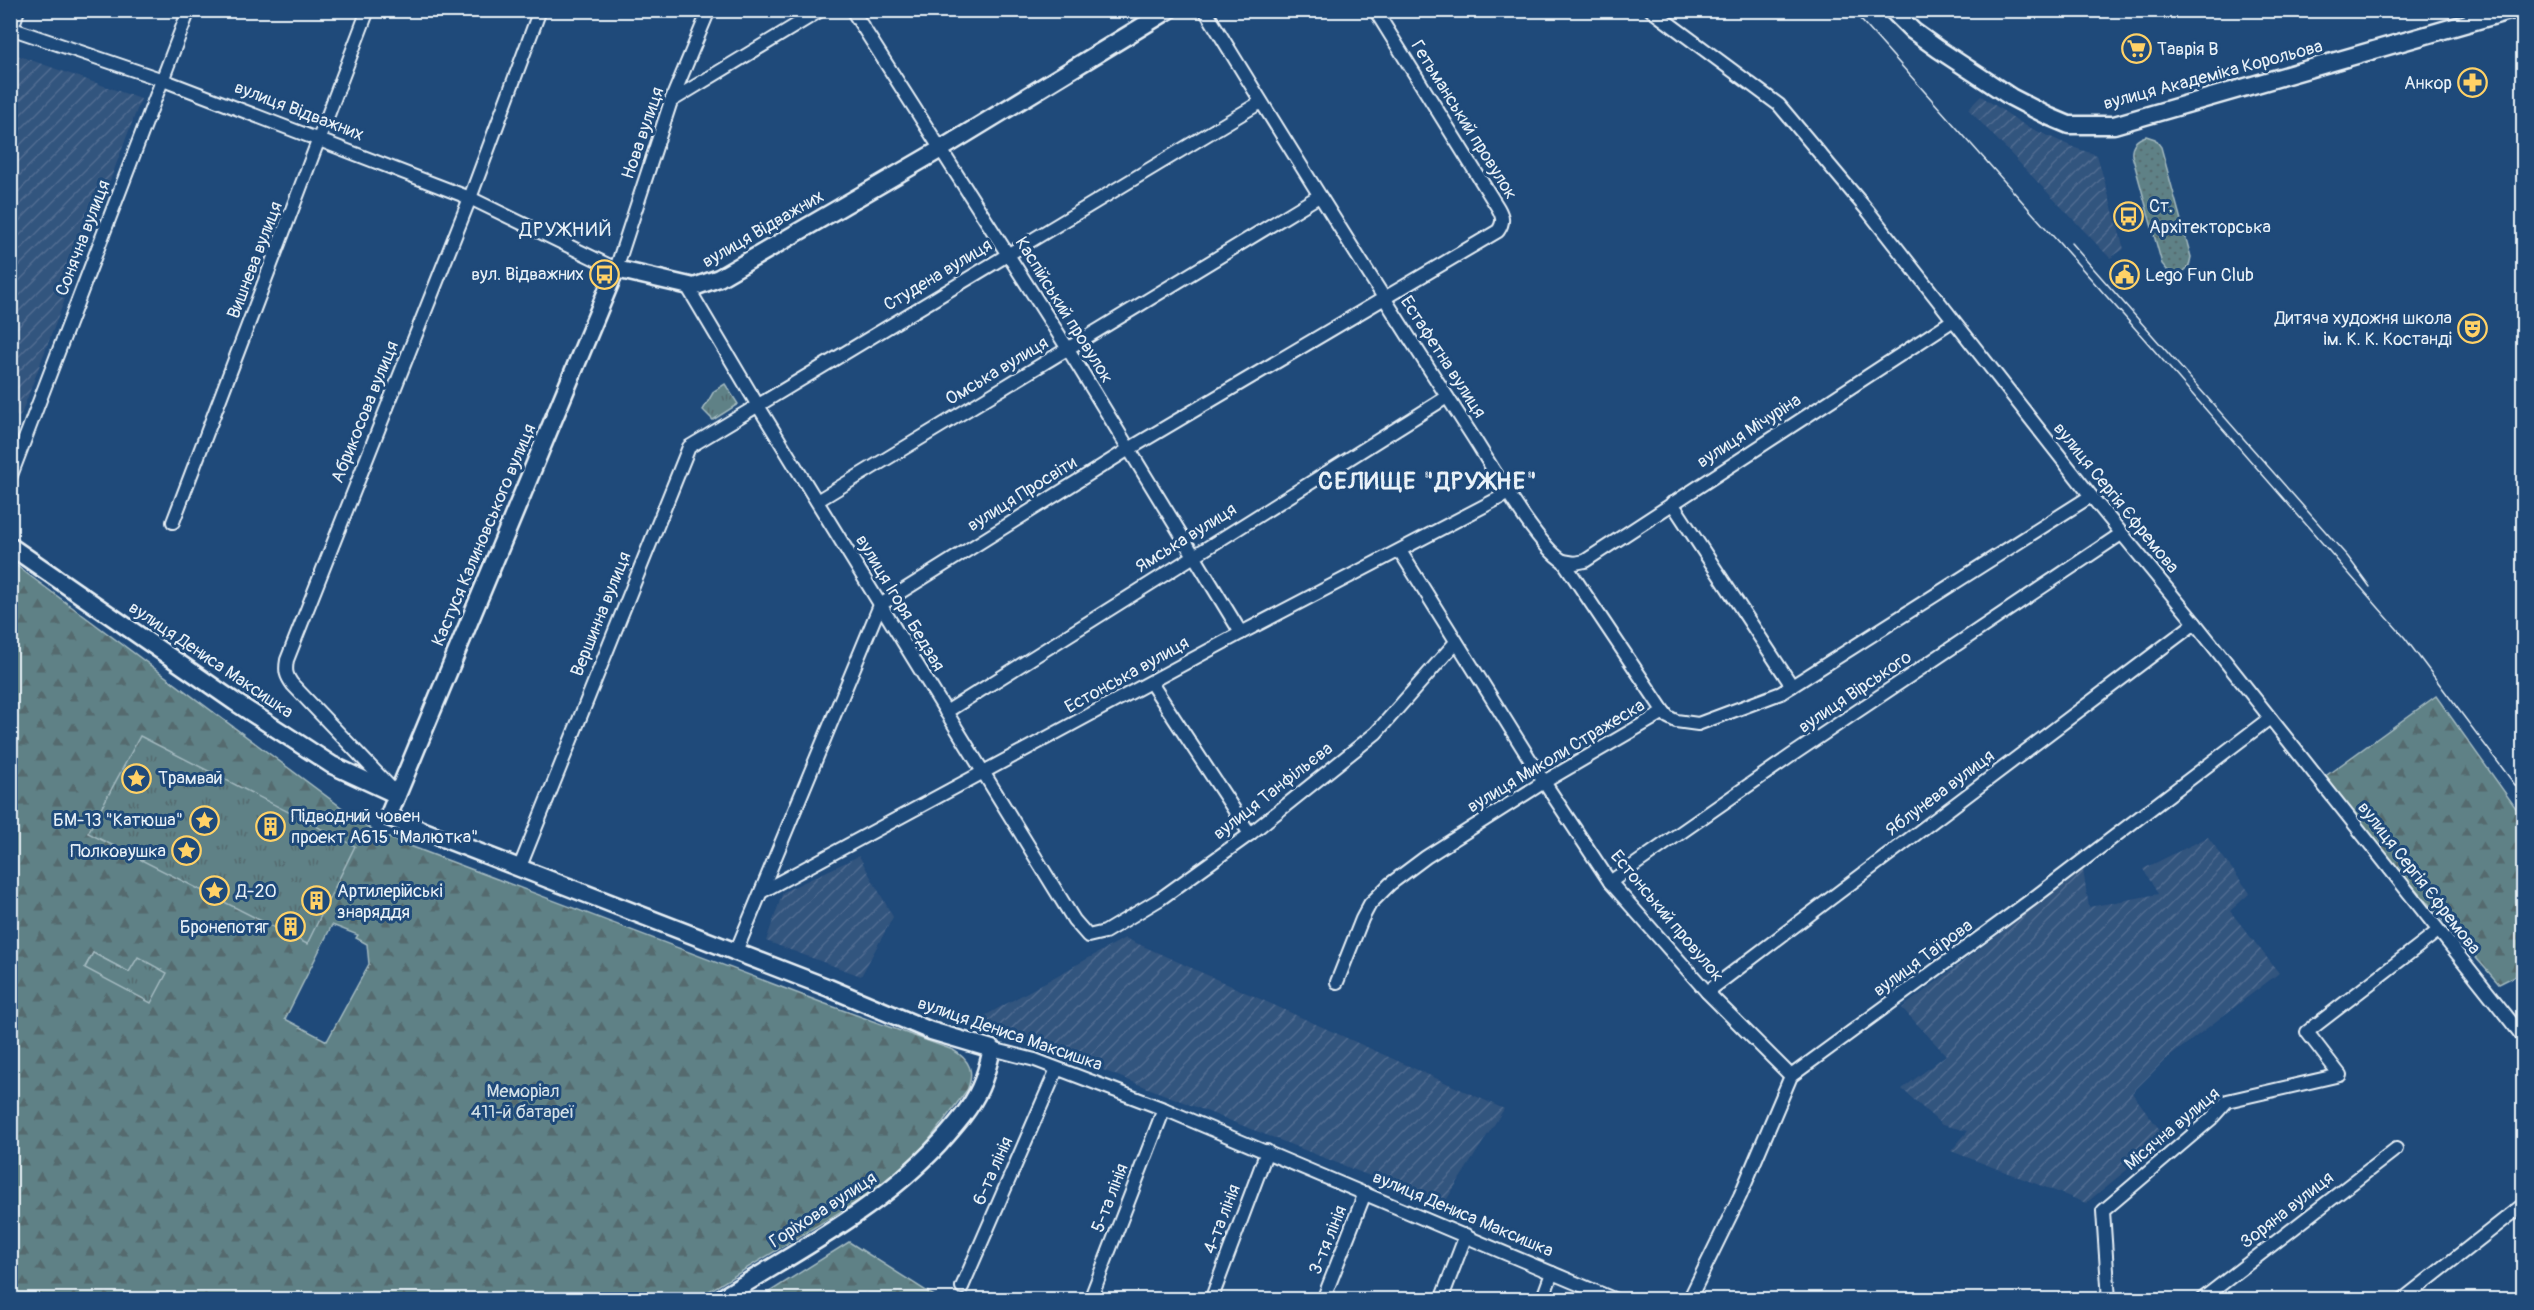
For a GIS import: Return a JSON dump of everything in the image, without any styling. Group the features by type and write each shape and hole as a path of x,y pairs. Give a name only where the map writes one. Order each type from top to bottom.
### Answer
{"street":[{"path":"11,28 18,10"},
{"name":"Сонячна вулиця","path":"10,478 189,10"},
{"name":"Вишнева вулиця","path":"173,522 368,10"},
{"name":"Абрикосова вулиця","path":"397,795 293,685 287,678 285,670 470,198 540,10"},
{"name":"Нова вулиця","path":"616,269 671,101 709,10"},
{"path":"671,101 821,10"},
{"name":"Каспійський провулок","path":"852,10 1068,349 1195,554 1241,633"},
{"name":"вулиця Відважних","path":"11,28 163,80 470,198 616,269 687,286 705,284 719,278 941,149 1169,10"},
{"name":"Естафетна вулиця","path":"1205,10 1319,196 1509,493 1550,552 1563,561 1664,712"},
{"name":"Гетьманський провулок","path":"1375,10 1503,218"},
{"name":"вулиця Сергія Єфремова","path":"1651,10 1779,105 1868,211 1952,321 2121,534 2195,623 2523,1038"},
{"name":"вулиця Академіка Корольова","path":"1892,10 1913,31 2011,97 2069,125 2096,126 2114,125 2513,10"},
{"name":"Студена вулиця","path":"757,404 1261,102"},
{"name":"Омська вулиця","path":"817,501 1319,196"},
{"name":"вулиця Просвіти","path":"880,605 1129,449 1498,231 1503,218"},
{"name":"Кастуся Калиновського вулиця","path":"388,817 616,269"},
{"name":"вулиця Ігоря Бедзая","path":"687,286 1074,920 1088,936"},
{"name":"вулиця Мічуріна","path":"1563,561 1575,563 1585,561 1952,321"},
{"name":"Ямська вулиця","path":"946,712 1447,397"},
{"name":"Вершинна вулиця","path":"519,869 685,453 689,447 757,404"},
{"name":"Естонська вулиця","path":"763,891 1241,633 1509,493"},
{"name":"вулиця Миколи Стражеска","path":"1337,982 1362,919 1378,894 1426,857 1544,783 1664,712 1676,721 1698,724 1744,708 1792,686 2091,495"},
{"path":"1672,503 1792,686"},
{"name":"вулиця Вірського","path":"1610,882 1792,755 2121,534"},
{"name":"вулиця Дениса Максишка","path":"10,546 235,702 332,765 397,795"},
{"name":"Естонський провулок","path":"1400,551 1544,783 1610,882 1707,992 1791,1076"},
{"path":"735,954 880,605"},
{"name":"Яблунева вулиця","path":"1707,992 2195,623"},
{"name":"вулиця Танфільєва","path":"1088,936 1105,932 1160,899 1250,834 1376,733 1456,642"},
{"path":"1151,683 1250,834"},
{"name":"вулиця Таїрова","path":"1791,1076 2031,900 2270,718"},
{"name":"вулиця Дениса Максишка","path":"388,817 735,954 829,988 931,1031 1035,1060 1164,1109 1616,1299"},
{"name":"Місячна вулиця","path":"2109,1299 2103,1211 2211,1119 2228,1101 2340,1075 2307,1032 2438,931"},
{"name":"Горіхова вулиця","path":"718,1299 863,1211 896,1186 944,1139 970,1106 987,1071 992,1048"},
{"name":"6-та лінія","path":"962,1287 1058,1069"},
{"path":"1689,1299 1740,1196 1791,1076"},
{"name":"5-та лінія","path":"1090,1299 1164,1109"},
{"name":"Зоряна вулиця","path":"2201,1299 2396,1149"},
{"name":"4-та лінія","path":"1211,1299 1267,1152"},
{"name":"3-тя лінія","path":"1323,1299 1365,1193"},
{"path":"2402,1299 2523,1204"},
{"path":"1441,1299 1466,1236"},
{"path":"1542,1299 1552,1273"}],"shaded area":[{"path":"11,53 141,99 20,417 10,414"},
{"path":"1981,96 2024,125 2075,148 2097,155 2124,249 2110,258 1968,109"},
{"path":"2208,837 2250,893 2230,911 2279,973 2164,1061 2132,1093 2166,1138 2086,1203 1951,1151 1968,1131 1942,1125 1902,1089 1946,1055 1902,1008 2083,870 2089,907 2158,894 2143,869"},
{"path":"859,856 893,917 861,976 766,941 783,892"},
{"path":"1125,938 1504,1109 1443,1205 977,1020"}],"green space":[{"path":"2146,136 2155,139 2161,147 2191,257 2189,266 2182,273 2168,271 2162,264 2132,155 2135,143"},
{"path":"725,384 738,404 713,420 703,410 714,391"},
{"name":"Меморіал 411-й батареї","path":"10,561 376,833 953,1050 967,1062 971,1072 967,1090 929,1140 907,1165 878,1189 696,1299 11,1299","holes":["332,925 358,935 356,938 367,944 369,964 327,1041 285,1019","93,953 130,973 85,967"]},
{"path":"2436,696 2523,818 2523,972 2499,984 2320,780"},
{"path":"140,736 355,846 307,944 88,833"},
{"path":"93,953 129,972 138,957 167,973 151,1003 85,968"},
{"path":"849,1242 939,1299 758,1299"}],"tram line":[{"path":"1852,10 2132,325 2405,638 2524,797"},
{"path":"2071,243 2348,557 2370,587"}],"place":[{"name":"Таврія В","path":"2136,49"},
{"name":"Анкор","path":"2473,83"},
{"name":"Ст. Архітекторська","path":"2128,216"},
{"name":"вул. Відважних","path":"605,274"},
{"name":"Lego Fun Club","path":"2124,275"},
{"name":"Дитяча художня школа ім. К. К. Костанді","path":"2473,328"},
{"name":"Трамвай","path":"137,778"},
{"name":"БМ-13 \"Катюша\"","path":"204,820"},
{"name":"Підводний човен проект А615 \"Малютка\"","path":"270,826"},
{"name":"Полковушка","path":"187,851"},
{"name":"Д-20","path":"215,891"},
{"name":"Артилерійські знаряддя","path":"316,901"},
{"name":"Бронепотяг","path":"290,927"}],"district":[{"name":"ДРУЖНИЙ","path":"566,229"},
{"name":"СЕЛИЩЕ \"ДРУЖНЕ\"","path":"1428,481"}]}
